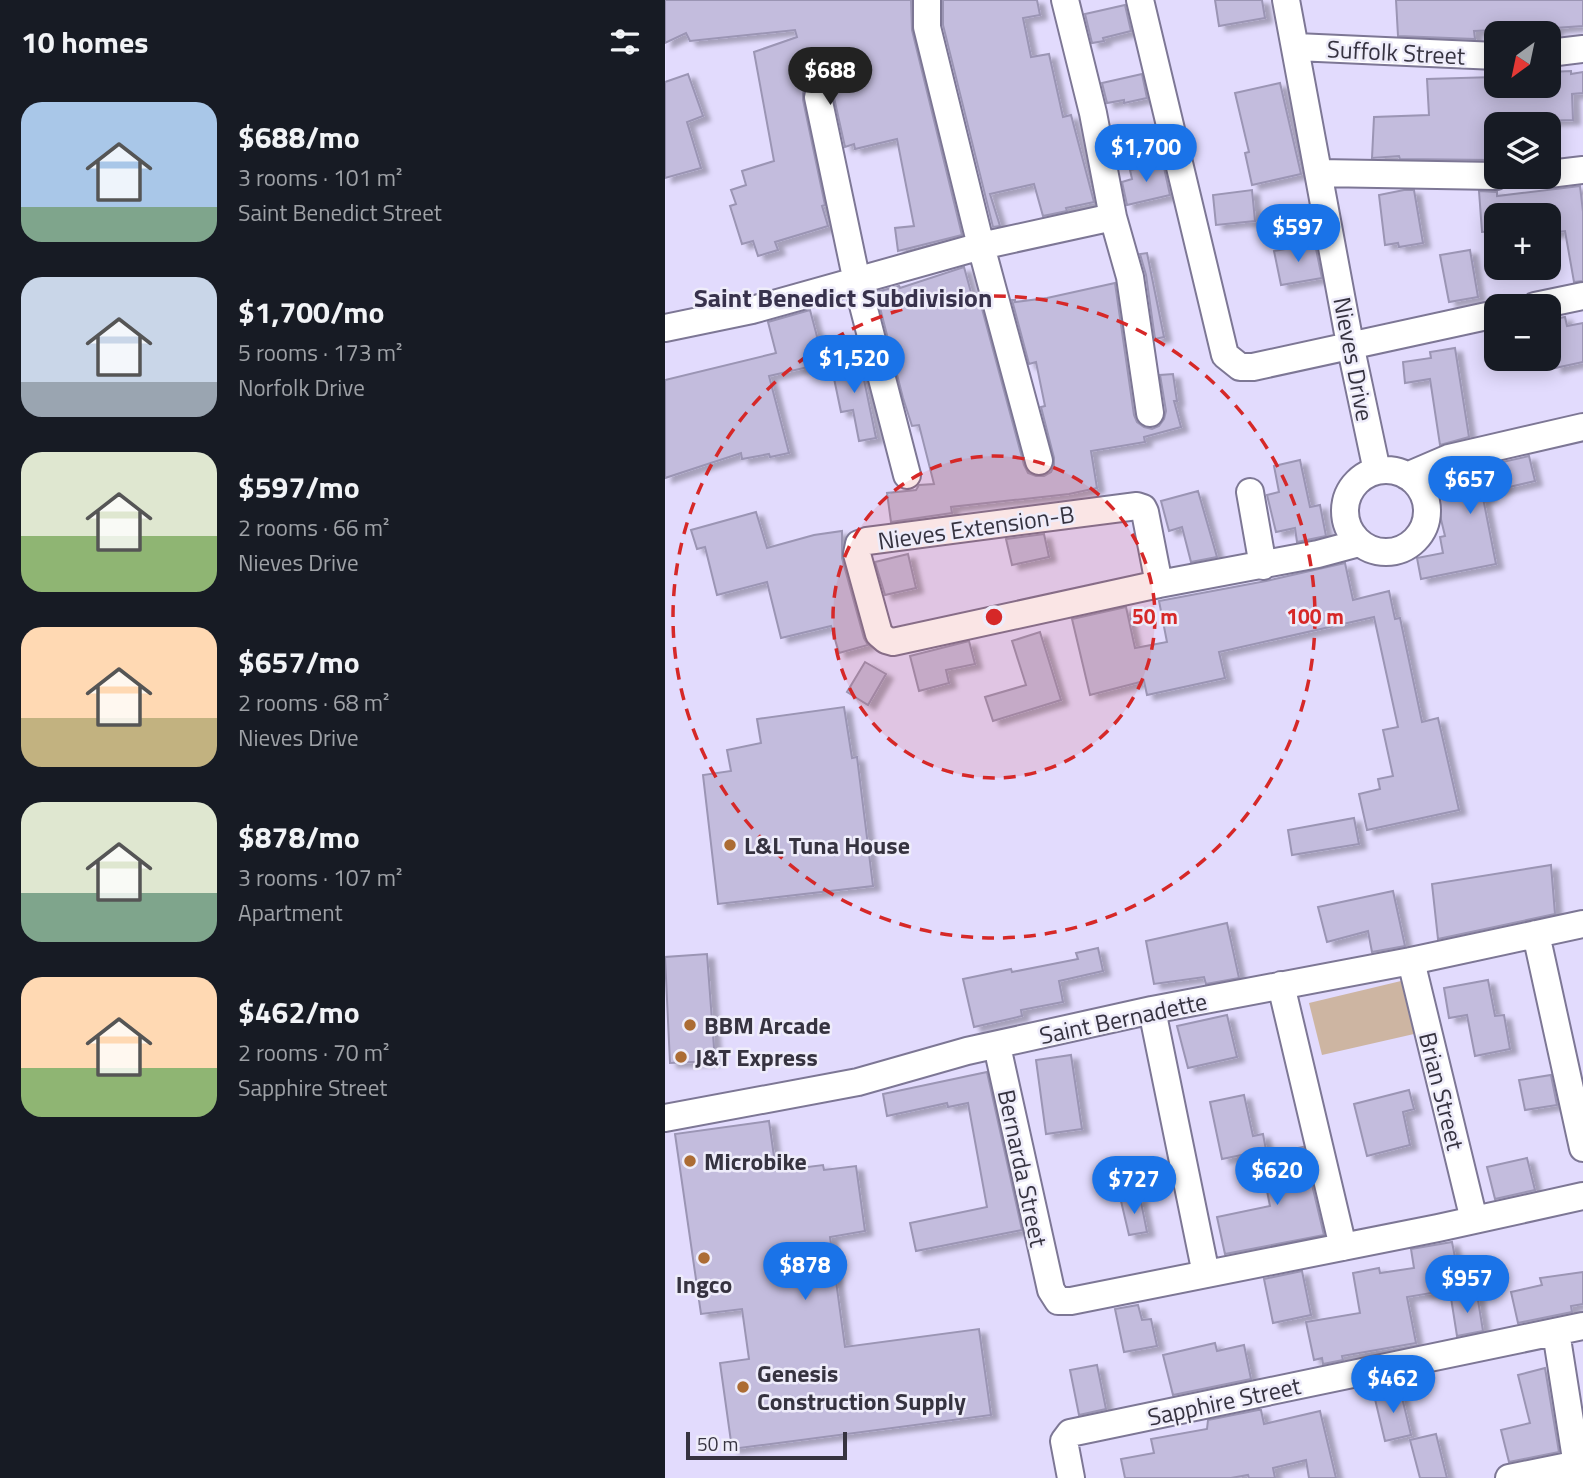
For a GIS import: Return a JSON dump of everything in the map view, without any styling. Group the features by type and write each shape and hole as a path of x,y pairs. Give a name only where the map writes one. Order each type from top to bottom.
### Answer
{"street":[{"path":"926,0 927,27 981,246 1039,461"},
{"path":"1065,0 1093,113 1113,217 1130,277 1150,413"},
{"path":"1140,0 1225,355 1240,366 1253,367 1484,316"},
{"name":"Nieves Drive","path":"1286,0 1350,344 1377,471"},
{"name":"Suffolk Street","path":"1296,47 1484,55"},
{"path":"1561,52 1583,49"},
{"path":"818,97 857,282 907,474"},
{"path":"1561,173 1583,170"},
{"path":"1319,173 1484,176"},
{"path":"665,328 752,310 981,246 1113,217"},
{"path":"1561,301 1583,296"},
{"path":"1407,476 1449,458 1583,427"},
{"path":"1387,470 1407,476 1417,485 1427,510 1419,536 1410,545 1397,551 1370,550 1350,533 1345,508 1348,495 1364,476 1377,471 1387,470"},
{"path":"1250,492 1263,566"},
{"name":"Nieves Extension-B","path":"1159,584 1145,510 1137,506 867,541 859,544 857,554 879,634 893,642 1159,584 1263,566 1359,543"},
{"name":"Saint Bernadette","path":"665,1118 857,1082 967,1051 1152,1010 1411,961 1583,924"},
{"path":"1536,934 1583,1148"},
{"name":"Brian Street","path":"1411,961 1474,1220"},
{"path":"1281,985 1343,1247"},
{"path":"1152,1010 1206,1274 1583,1196"},
{"name":"Bernarda Street","path":"997,1046 1051,1290 1058,1301 1071,1301 1206,1274"},
{"name":"Sapphire Street","path":"1071,1478 1064,1441 1070,1433 1583,1326"},
{"path":"1509,1478 1579,1468 1556,1332"}],"shaded area":[{"path":"1401,981 1414,1034 1322,1055 1309,1003"}],"building":[{"path":"665,0 911,0 912,30 962,235 898,251 895,228 914,226 897,139 855,149 854,144 845,147 833,93 824,82 815,82 807,86 803,100 828,226 775,242 778,250 758,256 753,241 742,244 730,206 736,204 731,190 746,185 742,171 774,161 754,52 797,37 795,30 690,41 686,33 665,43"},
{"path":"943,0 1037,0 1040,15 1023,18 1031,57 1049,54 1063,117 1071,115 1094,202 1043,216 1034,184 990,194 1000,226 993,227 943,25"},
{"path":"1215,0 1262,0 1265,18 1219,26"},
{"path":"1396,0 1583,0 1583,26 1561,28 1561,21 1484,21 1484,31 1474,31 1475,39 1398,36"},
{"path":"1125,5 1131,31 1092,43 1085,14"},
{"path":"1561,71 1571,71 1571,74 1583,72 1583,93 1572,94 1573,120 1561,120 1561,112 1484,112 1484,160 1400,159 1399,156 1372,158 1374,117 1429,115 1427,79 1484,77 1484,98 1561,98"},
{"path":"688,74 703,116 687,122 701,168 665,178 665,82"},
{"path":"1142,74 1147,98 1124,103 1124,100 1107,103 1102,83"},
{"path":"1280,83 1301,174 1252,185 1245,153 1249,152 1235,93"},
{"path":"1163,163 1170,195 1127,205 1122,182 1132,179 1130,170"},
{"path":"1580,186 1583,212 1583,281 1574,282 1565,231 1561,232 1561,203 1484,203 1482,232 1479,191 1497,192 1497,196"},
{"path":"1252,190 1255,221 1216,225 1213,195"},
{"path":"1414,190 1423,243 1399,247 1398,243 1385,245 1379,195"},
{"path":"1315,244 1322,278 1281,285 1274,251"},
{"path":"1470,250 1478,297 1449,302 1440,255"},
{"path":"1147,253 1164,337 1155,339 1146,275 1140,254"},
{"path":"964,267 975,307 981,305 1028,473 1044,476 1051,472 1054,458 1041,407 1045,406 1036,362 1029,364 1012,300 1015,302 1047,298 1115,283 1137,422 1152,429 1159,426 1166,411 1160,375 1173,374 1177,401 1174,401 1181,427 1144,437 1145,442 1091,451 1097,488 1069,494 951,507 952,513 891,522 887,493 916,490 919,485 934,484 919,425 912,426 903,398 876,292 899,286 900,288"},
{"path":"810,310 819,344 841,342 843,359 769,376 789,453 742,459 741,453 665,478 665,380 776,353 768,322"},
{"path":"1565,317 1567,326 1583,323 1583,362 1561,367 1561,318"},
{"path":"1455,348 1469,437 1440,445 1430,379 1405,383 1403,362 1431,358 1430,352"},
{"path":"854,355 862,370 876,438 859,441 853,410 841,412 831,364"},
{"path":"1529,456 1535,481 1488,492 1489,497 1483,498 1496,564 1421,579 1417,558 1443,553 1440,537 1445,536 1432,482 1454,473"},
{"path":"1300,460 1310,507 1320,505 1326,536 1297,542 1295,528 1276,532 1267,495 1279,492 1274,466"},
{"path":"1198,491 1217,557 1191,562 1182,527 1169,531 1161,501"},
{"path":"756,512 767,548 814,535 842,531 842,558 868,645 839,653 831,626 781,638 767,582 717,595 705,547 697,549 691,530"},
{"path":"1044,534 1049,557 1012,565 1006,539"},
{"path":"908,554 916,588 885,595 875,562"},
{"path":"1345,563 1353,600 1389,591 1395,619 1400,618 1422,722 1438,718 1459,810 1367,830 1359,794 1380,789 1378,779 1393,776 1383,730 1398,727 1374,617 1219,652 1225,678 1147,695 1144,681 1090,695 1072,619 1126,607 1135,648 1167,642 1159,601"},
{"path":"1040,632 1061,700 993,721 985,697 1026,685 1012,641"},
{"path":"969,641 975,664 946,670 949,683 919,691 910,656"},
{"path":"865,662 886,674 868,705 847,692"},
{"path":"844,707 852,758 857,757 873,886 718,904 703,775 731,771 727,750 761,743 757,719"},
{"path":"1354,818 1359,844 1292,855 1288,830"},
{"path":"1551,865 1555,914 1438,939 1432,884"},
{"path":"1393,891 1405,946 1372,952 1368,931 1327,942 1318,907"},
{"path":"1227,923 1239,978 1206,984 1204,977 1154,984 1146,941"},
{"path":"1098,948 1103,971 1059,981 1063,1002 1021,1010 1022,1016 974,1027 963,979 1078,959 1076,953"},
{"name":"BBM Arcade","path":"707,954 715,1061 670,1063 665,957"},
{"path":"1488,980 1495,1016 1504,1015 1510,1049 1475,1056 1467,1015 1449,1018 1444,988"},
{"path":"1227,1015 1237,1057 1188,1068 1177,1026"},
{"path":"1071,1055 1082,1129 1046,1134 1036,1060"},
{"path":"987,1072 1022,1230 916,1251 910,1223 987,1207 968,1103 948,1107 947,1103 887,1116 883,1094"},
{"path":"1551,1075 1557,1105 1525,1110 1519,1080"},
{"path":"1409,1090 1414,1109 1403,1112 1410,1145 1367,1156 1354,1104"},
{"path":"1244,1095 1253,1136 1263,1134 1266,1150 1222,1159 1210,1102"},
{"path":"769,1121 776,1171 823,1165 824,1170 856,1166 865,1231 830,1237 845,1347 979,1329 991,1415 732,1449 720,1363 749,1359 742,1309 701,1314 675,1134"},
{"path":"1303,1147 1324,1235 1225,1254 1217,1217 1270,1206 1260,1156"},
{"path":"1527,1158 1535,1190 1495,1199 1487,1167"},
{"path":"1140,1197 1147,1232 1129,1235 1121,1201"},
{"path":"1452,1242 1461,1288 1407,1297 1416,1343 1342,1356 1343,1360 1323,1364 1322,1358 1314,1360 1306,1322 1360,1313 1353,1273 1379,1268 1380,1273 1414,1268 1411,1249"},
{"path":"1302,1271 1311,1315 1273,1323 1264,1279"},
{"path":"1583,1272 1583,1304 1571,1306 1572,1312 1518,1323 1511,1292 1542,1285 1540,1278"},
{"path":"1477,1294 1483,1331 1457,1336 1451,1298"},
{"path":"1138,1305 1142,1320 1151,1319 1157,1346 1124,1352 1115,1309"},
{"path":"1215,1343 1217,1351 1244,1345 1251,1379 1173,1395 1163,1355"},
{"path":"1097,1365 1106,1409 1079,1415 1070,1370"},
{"path":"1545,1368 1559,1452 1509,1462 1501,1430 1530,1423 1518,1375"},
{"path":"1400,1389 1411,1435 1385,1441 1374,1395"},
{"path":"1261,1410 1264,1424 1320,1411 1336,1478 1309,1478 1306,1460 1273,1468 1275,1478 1249,1478 1248,1475 1231,1478 1125,1478 1121,1459 1154,1453 1151,1439 1207,1429 1208,1420"},
{"path":"1436,1434 1447,1478 1420,1478 1410,1440"}],"place":[{"name":"L&L Tuna House","path":"730,845"},
{"name":"BBM Arcade","path":"690,1025"},
{"name":"J&T Express","path":"681,1057"},
{"name":"Microbike","path":"690,1161"},
{"name":"Ingco","path":"704,1258"},
{"name":"Genesis Construction Supply","path":"743,1387"}],"district":[{"name":"Saint Benedict Subdivision","path":"843,297"}]}
